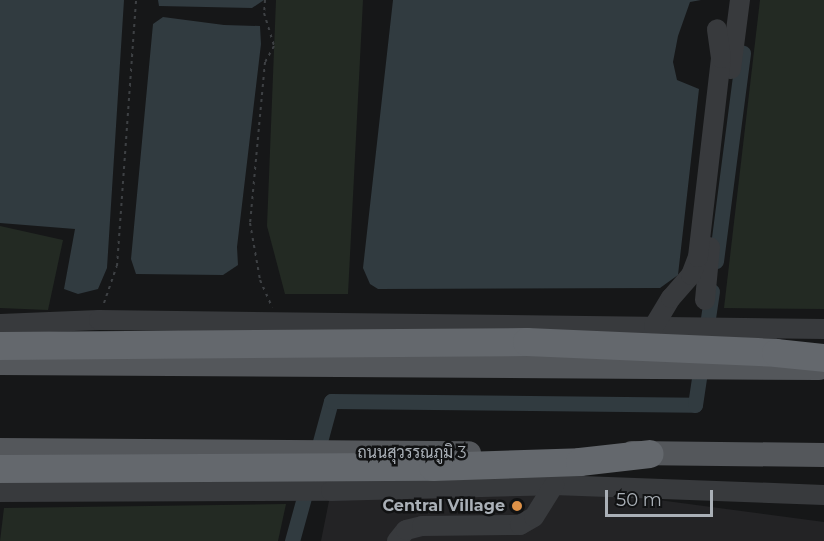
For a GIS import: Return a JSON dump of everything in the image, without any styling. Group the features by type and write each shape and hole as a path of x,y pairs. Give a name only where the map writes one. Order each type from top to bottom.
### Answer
{"highway":[{"path":"0,346 527,342 723,349 824,358"},
{"path":"0,469 179,466 336,471 580,462 650,454"}],"main road":[{"path":"0,363 676,348"},
{"path":"723,349 824,368"},
{"path":"0,450 284,470"},
{"path":"650,454 824,455"}],"street":[{"path":"705,300 740,0"},
{"path":"654,326 671,298 691,275 698,257 721,58 717,29"},
{"path":"0,324 99,320 654,326 676,348"},
{"path":"723,349 824,329"},
{"path":"0,493 284,470"},
{"path":"336,471 554,485 824,495"},
{"path":"397,541 406,530 422,526 520,525 534,517 554,485"}],"path":[{"path":"99,320 117,266 136,0"},
{"path":"265,0 264,13 274,46 265,62 250,222 260,280 272,304 270,321"}],"shaded area":[{"path":"0,0 124,0 107,268 98,289 78,294 64,289 75,229 0,223"},
{"path":"158,0 264,0 252,8 159,6"},
{"path":"276,0 363,0 348,294 285,294 267,226"},
{"path":"393,0 701,0 690,2 678,36 673,62 677,80 699,89 678,275 660,288 378,289 370,284 363,268"},
{"path":"760,0 824,0 824,309 724,308"},
{"path":"163,17 224,25 260,26 261,44 237,247 238,265 223,275 136,274 131,259 153,24"},
{"path":"0,226 63,240 48,310 0,308"},
{"name":"Central Village","path":"546,485 824,522 824,541 321,541 331,491"},
{"path":"286,504 278,541 0,541 4,508"}],"waterway":[{"path":"716,261 743,53"},
{"path":"315,460 331,401 695,405 712,291"},
{"path":"292,541 308,483"}],"place":[{"name":"Central Village","path":"517,506"}]}
